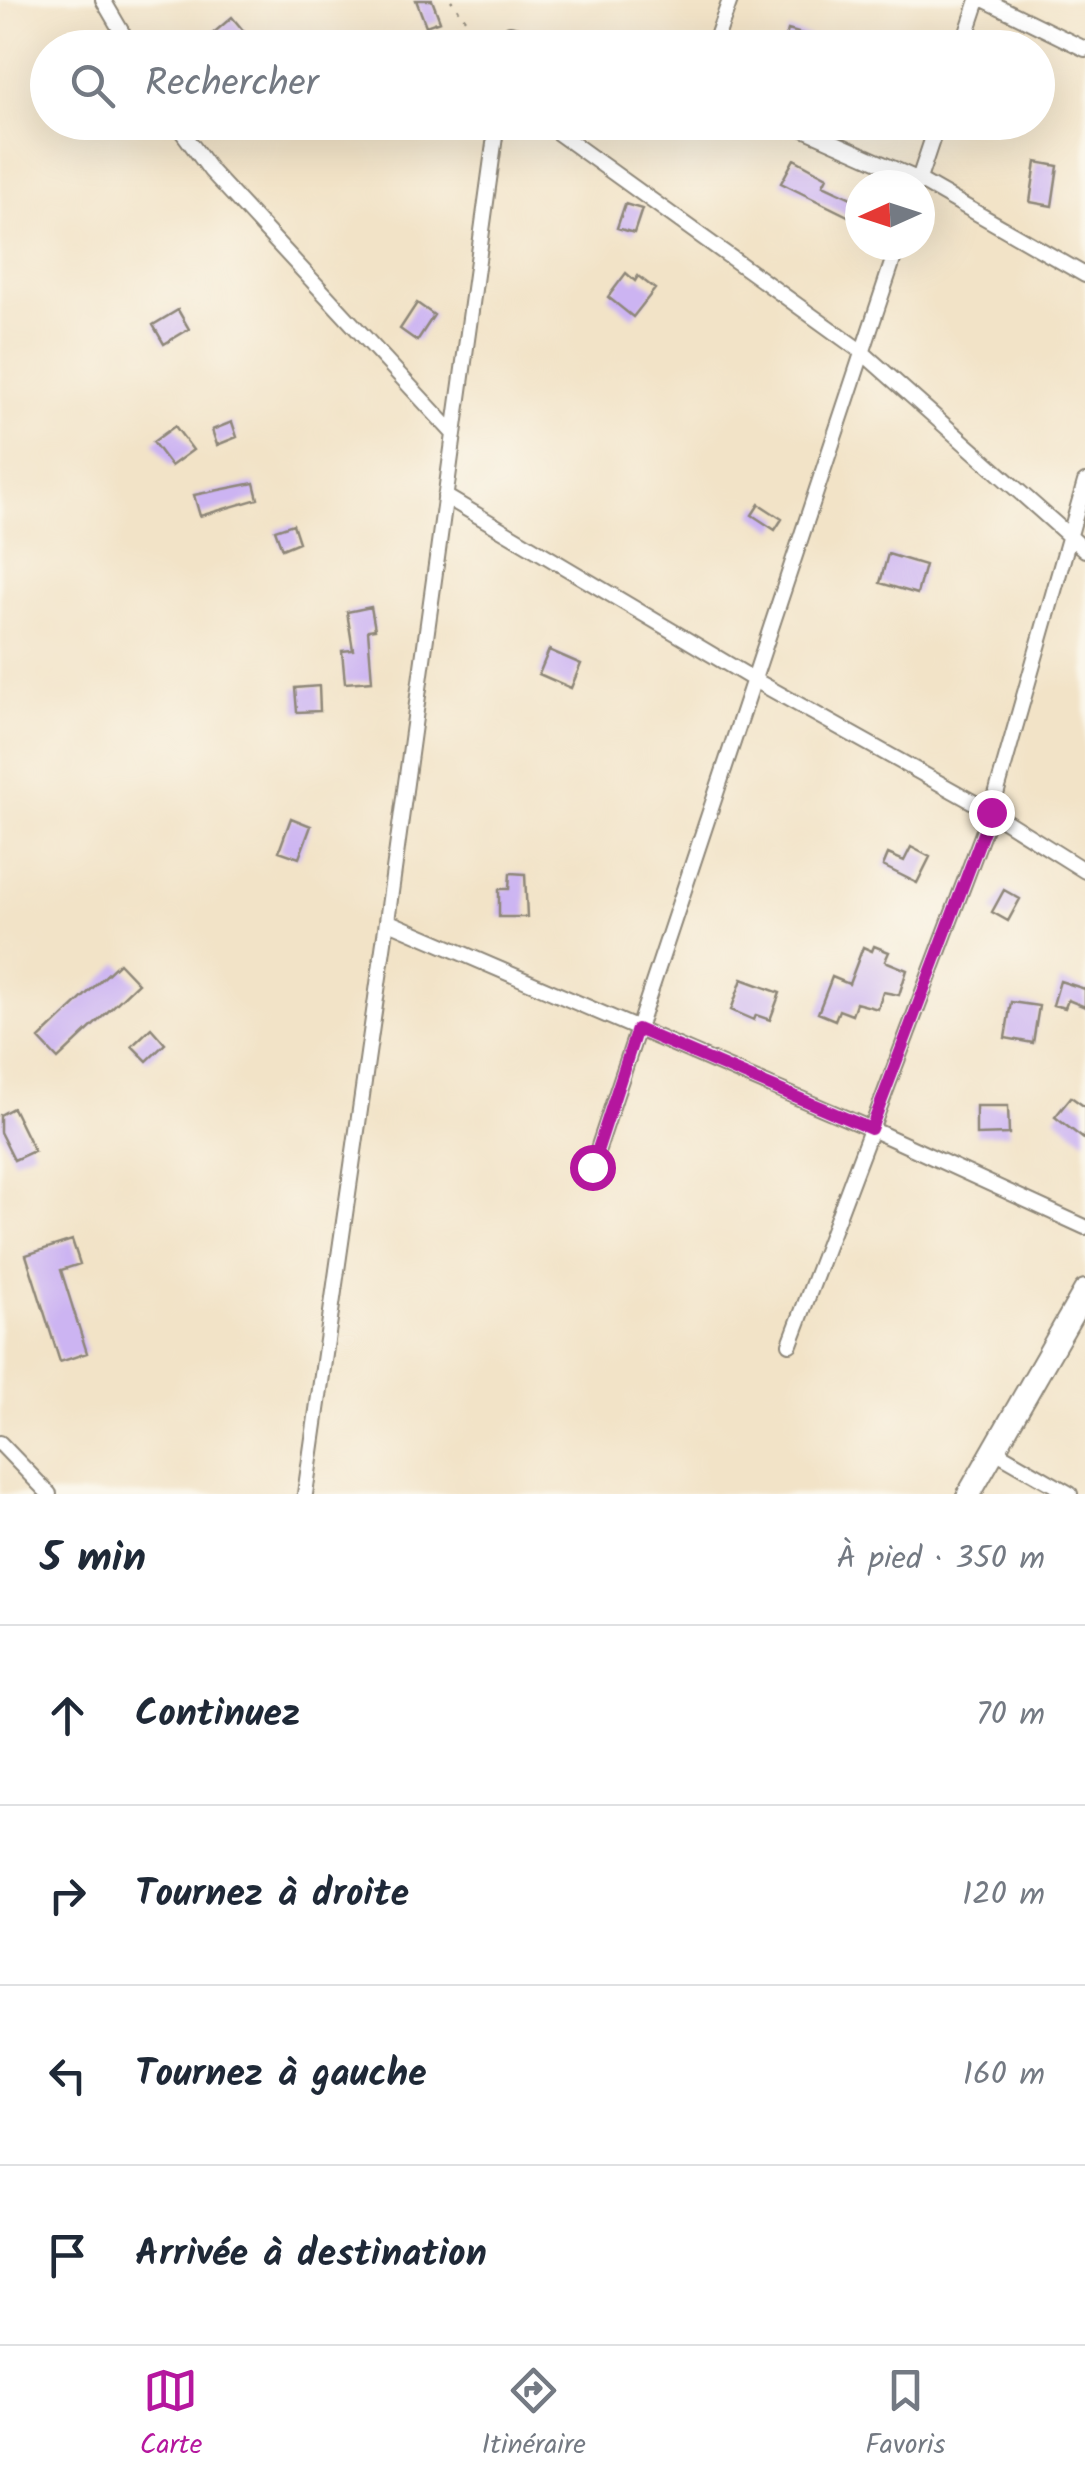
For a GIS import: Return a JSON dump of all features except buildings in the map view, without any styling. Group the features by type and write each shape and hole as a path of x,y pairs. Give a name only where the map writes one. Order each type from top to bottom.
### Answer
{"highway":[{"path":"969,1494 1085,1291"}],"street":[{"path":"103,0 120,30"},
{"path":"719,30 730,0"},
{"path":"968,30 978,0"},
{"path":"985,0 1046,30"},
{"path":"1055,34 1085,49"},
{"path":"188,140 211,171 454,434"},
{"path":"305,1494 495,140"},
{"path":"569,140 862,352 1085,550"},
{"path":"826,140 890,170"},
{"path":"922,170 932,140"},
{"path":"935,192 1085,275"},
{"path":"592,1167 893,260"},
{"path":"790,1344 991,812 1085,482"},
{"path":"446,496 754,679 991,812 1085,871"},
{"path":"387,921 871,1129 1085,1226"},
{"path":"0,1443 48,1494"},
{"path":"995,1451 1042,1487 1070,1494"}],"path":[{"path":"452,0 474,30"}],"route":[{"path":"592,1167 637,1029 871,1129 991,812"}]}
